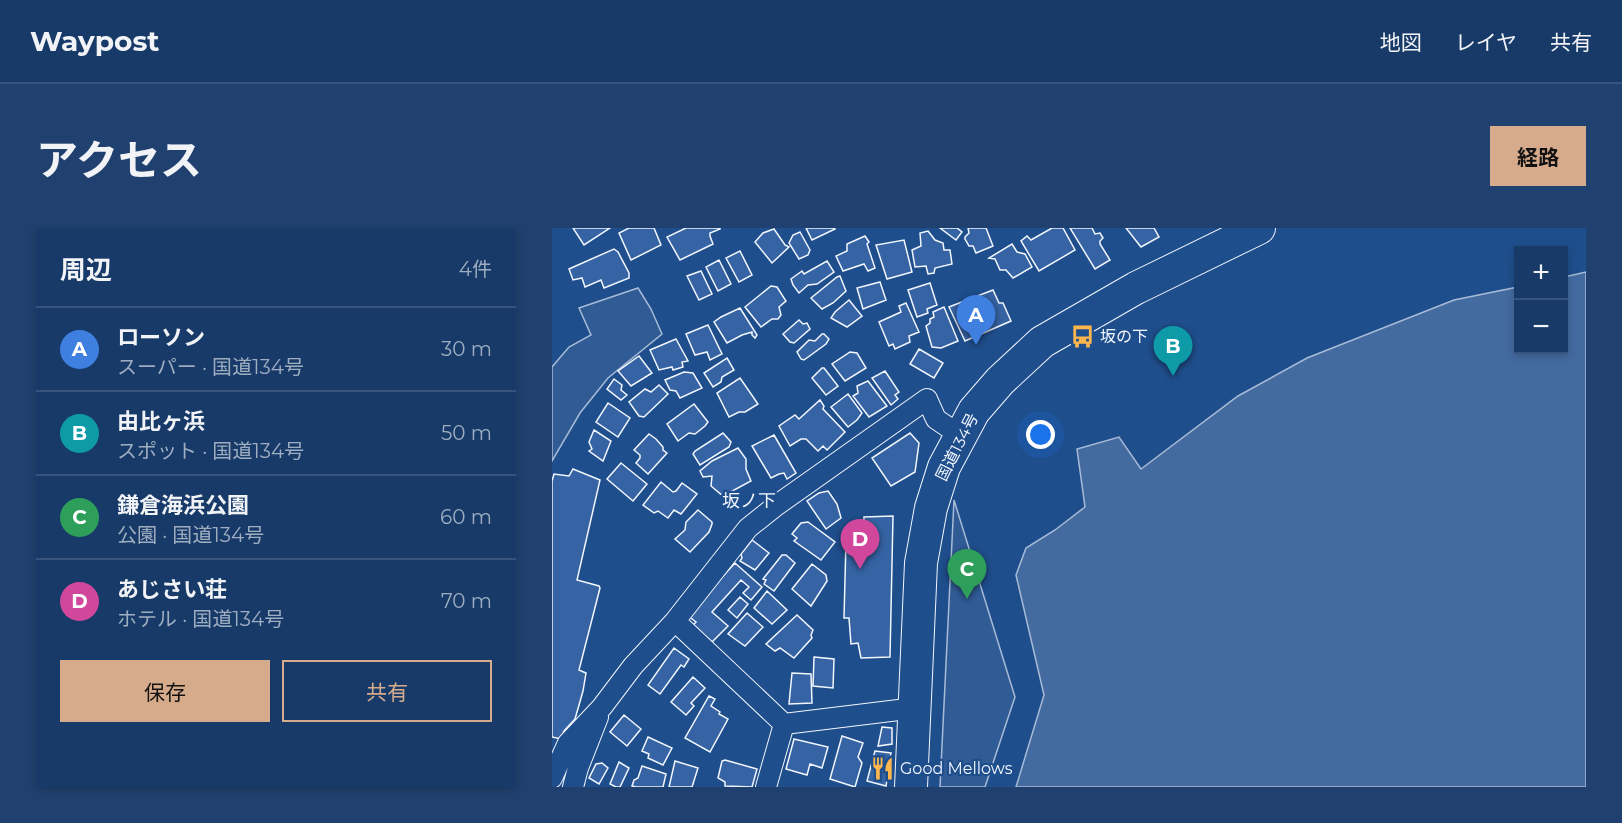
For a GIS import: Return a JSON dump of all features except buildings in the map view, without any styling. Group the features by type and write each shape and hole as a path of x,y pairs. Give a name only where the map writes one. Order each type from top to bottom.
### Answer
{"highway":[{"name":"国道134号","path":"911,787 920,573 923,552 931,508 944,467 974,411 1000,381 1042,342 1136,288 1259,228"}],"street":[{"path":"552,778 568,743 602,707 633,666 675,621 748,528 927,399 936,419 961,436"},
{"path":"675,621 784,724"},
{"path":"573,787 602,707"},
{"path":"784,724 915,708"},
{"path":"766,787 784,724"}],"shaded area":[{"path":"1586,272 1586,787 1016,787 1044,695 1016,575 1026,548 1085,507 1077,449 1119,437 1141,469 1238,396 1307,358 1454,300 1514,288 1514,354 1568,354 1568,276"},
{"path":"638,288 651,309 662,334 608,378 580,413 552,461 552,367 569,347 591,335 579,308"},
{"path":"954,500 1015,697 985,787 940,787"}],"place":[{"name":"坂の下","path":"1082,336"},
{"name":"ローソン","path":"976,345"},
{"name":"由比ヶ浜","path":"1173,376"},
{"name":"あじさい荘","path":"860,569"},
{"name":"鎌倉海浜公園","path":"967,599"},
{"name":"Good Mellows","path":"882,768"}],"district":[{"name":"坂ノ下","path":"749,501"}]}
